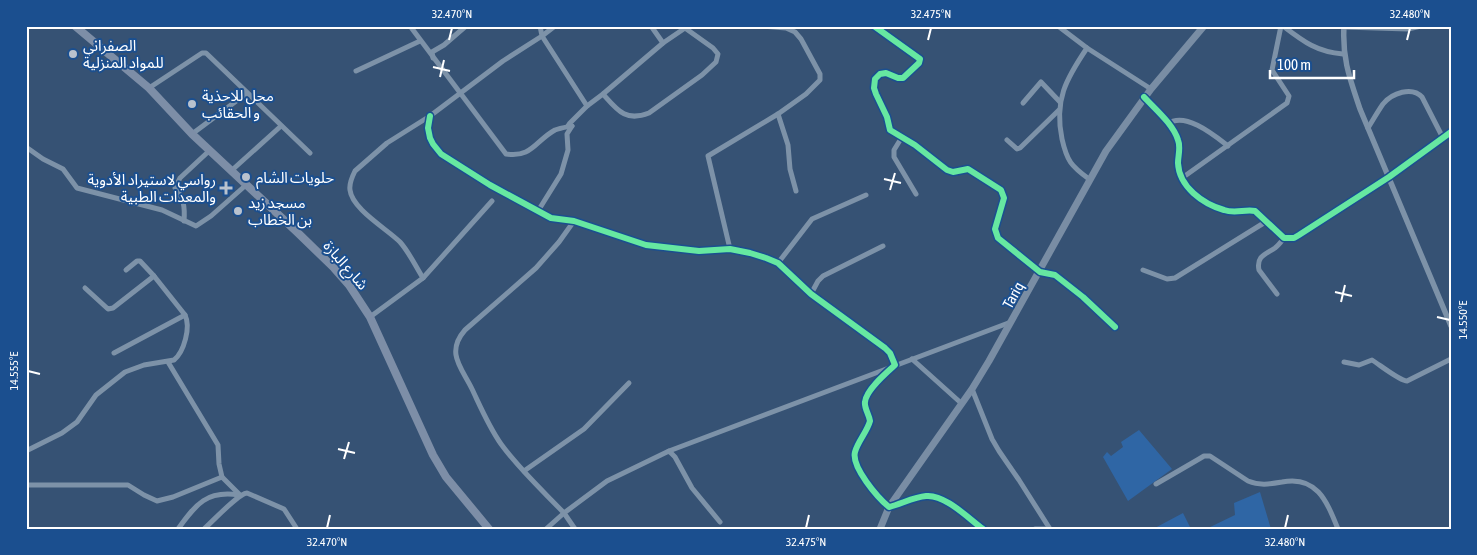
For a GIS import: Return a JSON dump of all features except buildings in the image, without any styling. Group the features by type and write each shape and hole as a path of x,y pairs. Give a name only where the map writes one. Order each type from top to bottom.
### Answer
{"main road":[{"name":"شارع البازة","path":"76,26 149,88 209,151 334,268 349,286 370,317 433,455 446,476 489,529"},
{"name":"Tariq","path":"880,529 889,507 972,389 1012,322 1106,151 1144,97 1204,26"}],"street":[{"path":"410,26 506,154 524,154 556,130 572,126"},
{"path":"433,58 432,52 444,45 466,26"},
{"path":"540,26 542,36 587,106"},
{"path":"423,278 402,244 360,208 352,198 350,184 354,171 387,142 430,116 503,61 555,26"},
{"path":"650,26 663,43"},
{"path":"730,249 708,156 778,114 820,80 820,74 801,39 795,32 786,28 762,26"},
{"path":"874,26 920,59 919,63 904,78 901,79 883,73 874,82 876,94 887,117 888,127 915,145 946,170 953,172 968,169 1001,190 1004,198 995,229 996,235 1004,244 1040,272 1055,276 1083,297 1115,327"},
{"path":"1058,26 1087,48 1151,89"},
{"path":"1182,178 1288,103 1289,96 1272,70 1282,26 1313,48 1344,54"},
{"path":"1421,26 1408,29 1343,27 1344,54 1348,75 1368,128 1451,326"},
{"path":"572,126 568,126 587,106 604,94 663,43 687,27 714,48 718,54 716,62 702,75 650,113 641,116 624,114 616,109 604,94"},
{"path":"356,71 420,40"},
{"path":"1087,48 1070,74 1059,110 1061,133 1067,159 1076,170 1089,180"},
{"path":"149,88 202,53 206,53 310,153"},
{"path":"1023,103 1041,82 1060,102"},
{"path":"1368,128 1384,103 1392,96 1413,90 1422,97 1443,138"},
{"path":"192,134 247,93"},
{"path":"1144,97 1176,133 1180,142 1178,163 1182,178 1191,191 1212,205 1231,212 1255,211 1284,238 1299,236 1389,177 1451,132"},
{"path":"1007,140 1017,149 1020,148 1059,110"},
{"path":"778,114 788,145 790,169 796,191"},
{"path":"430,116 428,128 430,138 441,154 466,171 551,218 574,221 646,245 699,250 730,249 750,253 778,264 811,294 885,348 890,353 895,365"},
{"path":"1168,124 1175,120 1196,124 1228,146"},
{"path":"231,171 281,126"},
{"path":"538,212 561,174 568,150 567,134 572,126"},
{"path":"902,137 894,150 894,157 916,194"},
{"path":"26,147 63,170 77,188 162,210 196,226 211,216 246,185"},
{"path":"184,221 185,209 181,194 175,188 180,178 209,151"},
{"path":"778,264 812,219 866,195"},
{"path":"370,317 423,278 492,201"},
{"path":"574,221 559,242 536,268 465,330 460,336 455,349 458,366 501,445 564,513 575,529"},
{"path":"1143,270 1167,279 1175,278 1267,221"},
{"path":"1278,294 1259,270 1258,265 1261,257 1275,248 1284,238"},
{"path":"811,294 818,280 823,276 883,246"},
{"path":"26,451 62,433 77,422 96,395 125,372 144,365 174,360 180,352 188,326 185,315 140,261 137,261 126,270"},
{"path":"85,288 108,309 113,308 154,276"},
{"path":"114,353 185,315"},
{"path":"546,529 607,481 669,451 1012,322"},
{"path":"912,359 961,403"},
{"path":"1344,362 1359,364 1372,360 1407,382 1451,359"},
{"path":"168,362 218,444 222,477 240,495"},
{"path":"895,365 866,396 865,406 870,421 854,455 856,463 867,482 889,507 921,497 933,496 963,513 984,529"},
{"path":"524,471 584,429 629,383"},
{"path":"972,389 999,451 1050,529"},
{"path":"669,451 675,457 692,488 720,522"},
{"path":"1156,484 1199,459 1210,456 1255,484 1265,485 1296,480 1311,485 1327,504 1338,529"},
{"path":"26,485 128,485 157,501 173,497 222,477"},
{"path":"178,529 189,514 202,502 217,494 250,494 281,507 297,529"},
{"path":"204,529 240,495"},
{"path":"1036,529 1045,529"}],"shaded area":[{"path":"1139,430 1172,469 1128,501 1103,457 1107,452 1111,456 1123,447 1121,442"},
{"path":"1260,492 1271,529 1206,529 1235,515 1234,503"},
{"path":"1183,513 1191,529 1153,529"}],"cycle path":[{"path":"874,26 920,59 919,63 903,78 886,73 880,74 875,79 874,88 887,117 890,130 915,145 947,170 953,172 968,169 1001,190 1004,198 995,229 998,238 1040,272 1055,275 1083,297 1115,327"},
{"path":"1144,97 1164,117 1176,134 1179,146 1179,172 1187,187 1208,204 1224,210 1232,212 1255,211 1284,238 1294,238 1299,235 1389,177 1451,132"},
{"path":"430,116 428,128 430,138 441,154 490,185 551,218 574,221 646,245 699,251 730,249 750,253 778,263 811,294 885,348 890,353 895,365 877,382 866,397 865,407 870,421 855,452 857,466 872,490 889,507 912,499 933,496 949,503 983,529"}],"place":[{"name":"الصفراني للمواد المنزلية","path":"73,54"},
{"name":"محل للاحذية و الحقائب","path":"192,104"},
{"name":"حلويات الشام","path":"246,177"},
{"name":"رواسي لاستيراد الأدوية والمعدات الطبية","path":"226,188"},
{"name":"مسجد زيد بن الخطاب","path":"238,211"}]}
